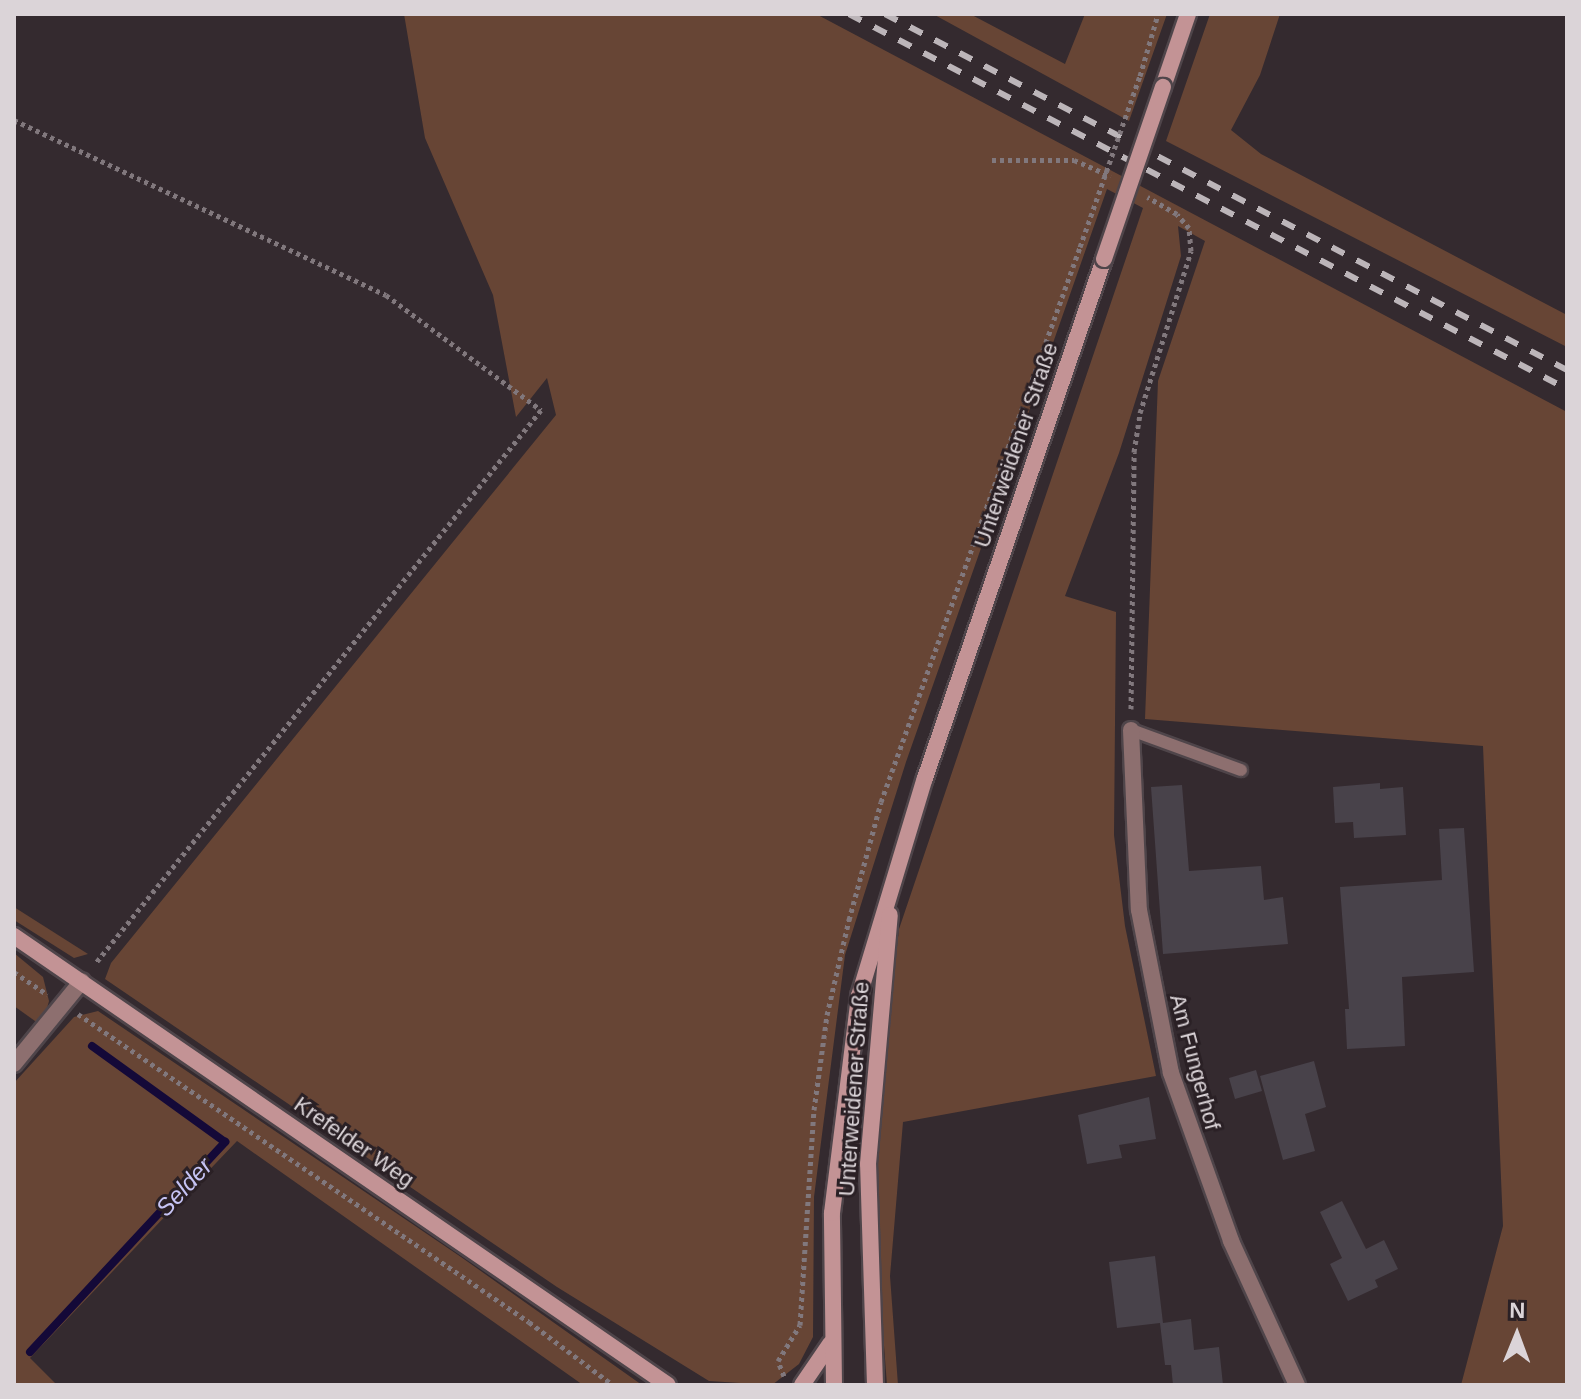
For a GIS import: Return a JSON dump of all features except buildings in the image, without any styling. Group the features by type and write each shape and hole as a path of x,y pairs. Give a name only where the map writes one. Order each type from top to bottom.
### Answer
{"street":[{"name":"Unterweidener Straße","path":"834,1385 831,1342 832,1213 859,996 893,893 925,778 1188,14"},
{"name":"Am Fungerhof","path":"1131,730 1139,910 1171,1073 1231,1241 1297,1385"},
{"name":"Unterweidener Straße","path":"875,1385 868,1164 893,893"},
{"name":"Krefelder Weg","path":"14,936 668,1385"},
{"path":"14,1064 66,1006 82,981"},
{"path":"802,1385 831,1342"}],"lane":[{"path":"1131,730 1241,770"}],"path":[{"path":"1080,247 1140,76 1158,14"},
{"path":"14,120 386,295 541,410 82,981"},
{"path":"992,160 1074,160 1124,183"},
{"path":"1131,730 1134,452 1140,413 1191,251 1189,228 1177,214 1137,191"},
{"path":"14,972 529,1322 613,1385"}],"shaded area":[{"path":"404,14 816,14 1567,412 1567,1385 1461,1385 1503,1226 1483,746 1145,719 1158,381 1205,241 1178,226 1181,256 1119,453 1065,596 1116,612 1114,835 1125,926 1156,1076 903,1122 890,1276 898,1385 887,1385 874,1214 879,1103 899,929 1143,208 1107,189 906,762 845,955 814,1197 813,1337 799,1364 772,1385 709,1381 557,1287 105,979 111,963 556,415 547,378 516,417 493,295 425,138"},
{"path":"933,14 970,14 1065,64 1085,14 1167,14 1129,121"},
{"path":"1210,14 1280,14 1260,75 1231,130 1261,154 1567,315 1567,347 1166,141"},
{"path":"14,907 88,954 74,958 14,920"},
{"path":"14,953 43,977 49,1001 42,1026 14,1006"},
{"path":"98,1011 461,1257 642,1385 583,1385 237,1141 30,1358 57,1385 14,1385 14,1083 74,1017"}],"waterway":[{"name":"Selder","path":"30,1352 225,1142 92,1046"}],"railway":[{"path":"849,14 1567,389"},
{"path":"885,14 1567,370"}]}
